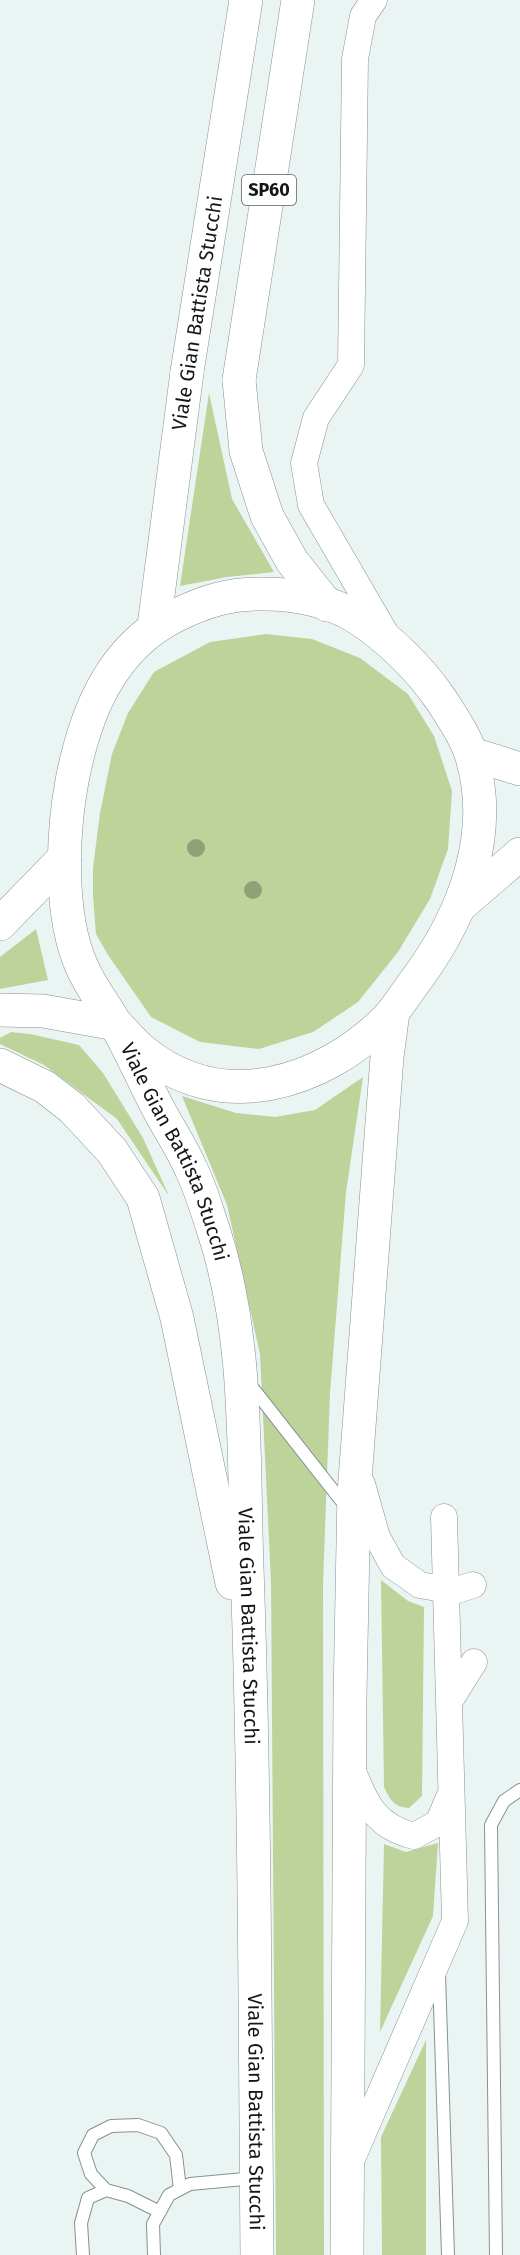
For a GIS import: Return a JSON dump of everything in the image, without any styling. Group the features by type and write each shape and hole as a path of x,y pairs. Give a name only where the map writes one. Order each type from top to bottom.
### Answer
{"main road":[{"name":"Viale Gian Battista Stucchi","path":"154,626 187,372 246,0"},
{"name":"Viale Gian Battista Stucchi","path":"298,0 239,380 246,451 267,516 292,561 327,605"},
{"name":"Viale Gian Battista Stucchi","path":"116,1024 143,1052 171,1069 202,1082 237,1087 265,1086 299,1077 327,1064 362,1042 393,1012 431,958 461,905 475,858 480,824 479,788 472,754 460,730 423,674 393,646 353,615 295,596 238,594 206,600 154,626 127,651 102,686 72,781 65,857 67,905 72,936 81,966 116,1024 192,1171 216,1236 232,1299 240,1372 251,1671 257,2255"},
{"path":"472,754 520,769"},
{"path":"461,905 520,854"},
{"path":"0,924 65,857"},
{"path":"0,1010 43,1011 116,1024"},
{"name":"Viale Gian Battista Stucchi","path":"347,2255 354,1516 387,1057 393,1012"},
{"path":"0,1065 45,1087 72,1108 112,1151 143,1198 177,1317 251,1671"}],"street":[{"path":"374,0 363,16 356,59 351,365 316,418 304,463 311,505 393,646"},
{"path":"358,1459 365,1500 376,1537 393,1566 420,1585 446,1591 473,1585"},
{"path":"348,2169 455,1921 444,1517"},
{"path":"449,1702 474,1662"},
{"path":"350,1762 363,1797 377,1817 398,1832 414,1836 438,1823 451,1792"}],"lane":[{"path":"240,1372 354,1516"},
{"path":"496,2255 491,1825 504,1801 520,1790"},
{"path":"439,1958 448,2255"},
{"path":"160,2212 128,2196 106,2190 91,2174 84,2153 93,2135 111,2126 138,2125 160,2133 176,2155 180,2189"},
{"path":"154,2255 153,2224 169,2195 190,2184 257,2178"},
{"path":"83,2255 81,2223 88,2198 106,2190"}],"green space":[{"path":"209,393 232,499 274,572 227,577 180,586"},
{"path":"266,634 312,639 360,658 408,694 434,736 452,791 448,849 430,899 398,952 358,1002 313,1032 259,1049 200,1042 151,1017 96,934 93,868 100,813 112,754 128,713 154,672 210,642"},
{"path":"36,929 48,980 0,989 0,957"},
{"path":"11,1032 79,1045 103,1073 143,1138 169,1196 117,1119 44,1065 0,1044 0,1038"},
{"path":"363,1077 346,1192 330,1393 323,1585 324,2255 276,2255 271,1582 260,1354 227,1205 182,1096 236,1113 275,1117 315,1110"},
{"path":"381,1580 408,1601 424,1607 422,1796 409,1808 393,1802 384,1787"},
{"path":"438,1843 433,1916 380,2032 384,1844 406,1852"},
{"path":"426,2040 426,2255 382,2255 381,2137"}]}
